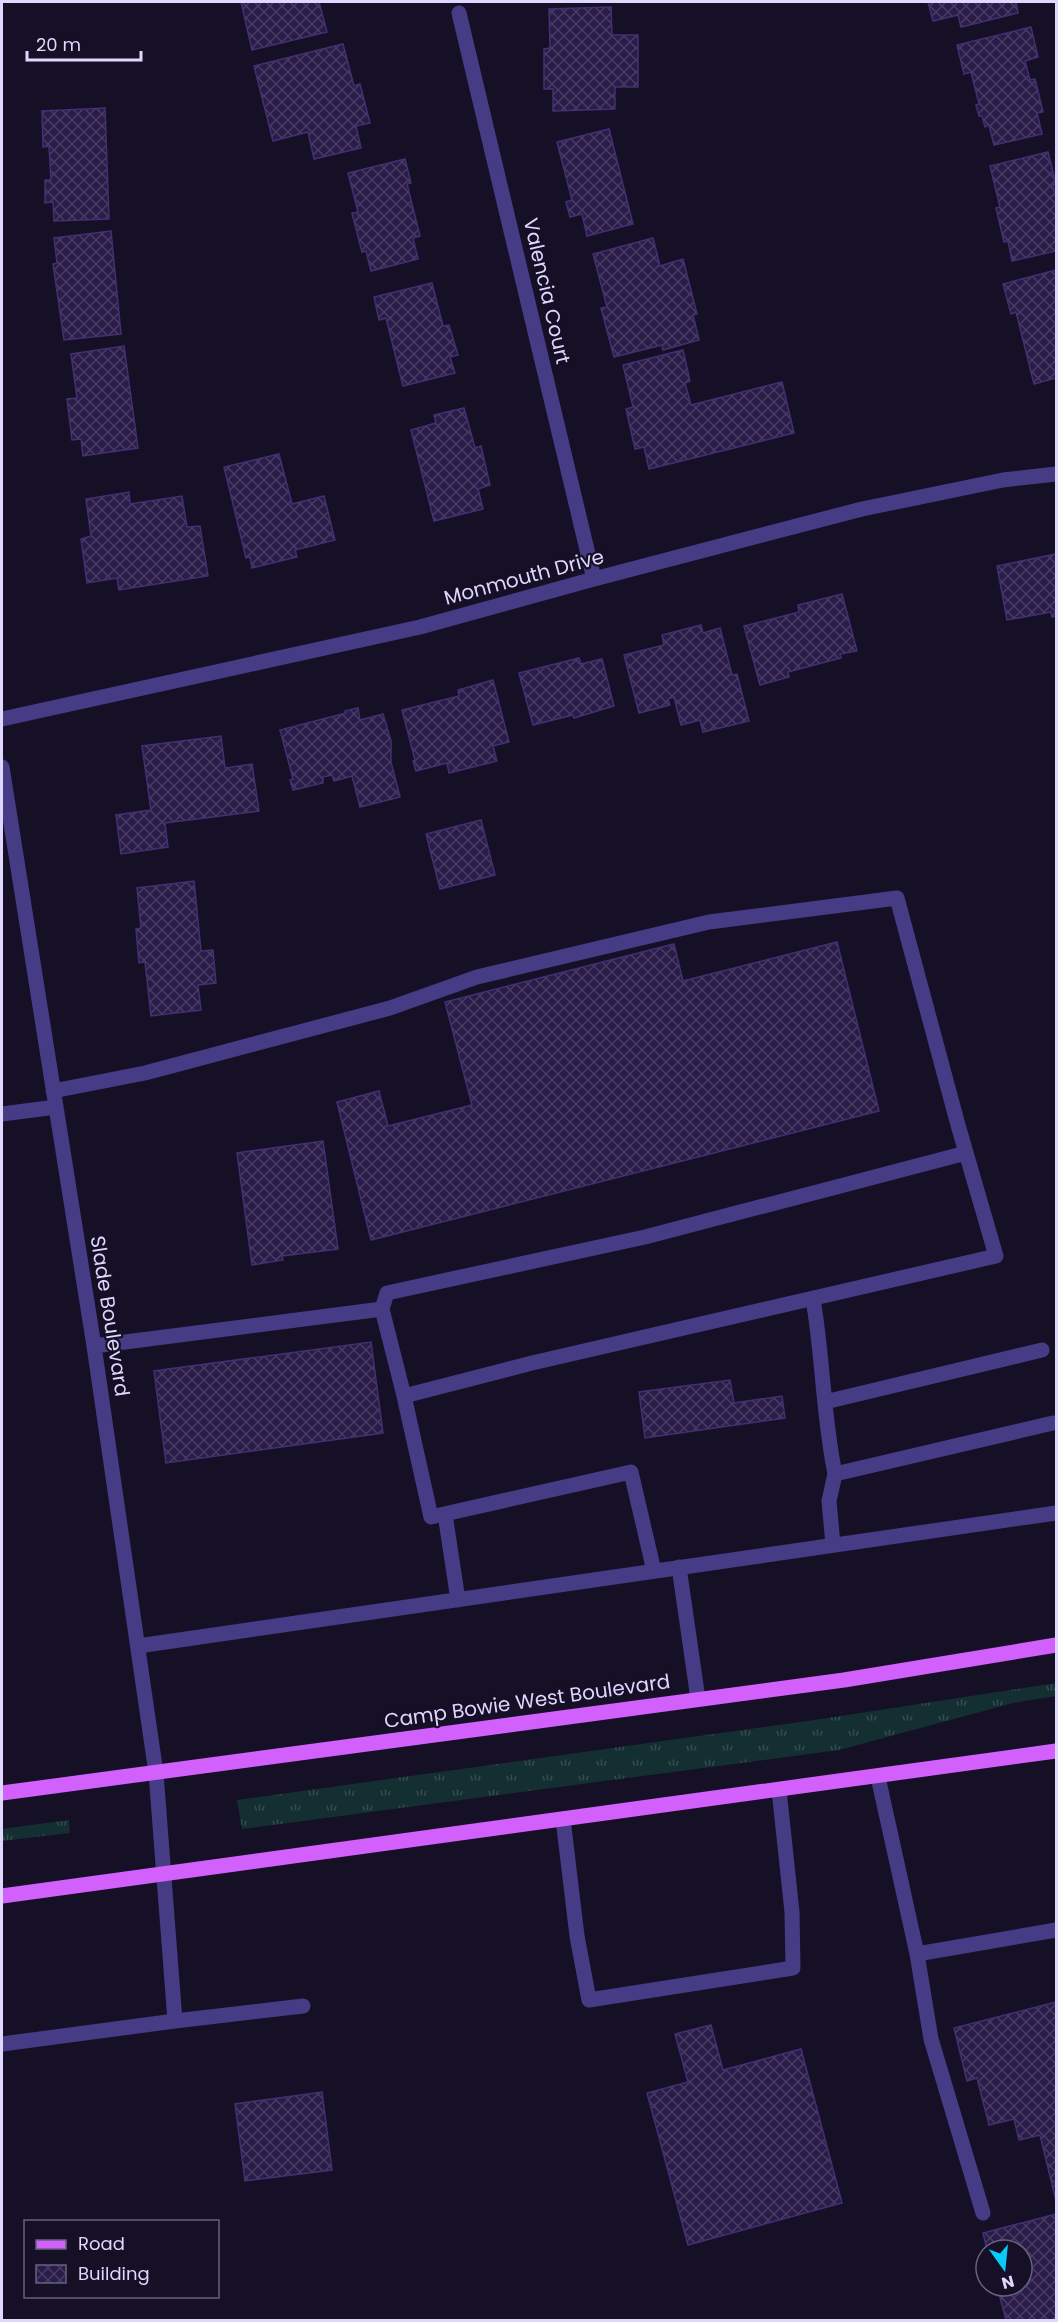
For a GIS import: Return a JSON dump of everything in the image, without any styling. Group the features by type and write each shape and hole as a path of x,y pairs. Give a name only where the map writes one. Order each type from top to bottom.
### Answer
{"main road":[{"name":"Camp Bowie West Boulevard","path":"2,1793 844,1680 1056,1646"},
{"path":"2,1896 1038,1755 1056,1749"}],"street":[{"name":"Valencia Court","path":"459,14 594,579"},
{"name":"Monmouth Drive","path":"2,719 420,627 862,509 1003,480 1056,474"},
{"name":"Slade Boulevard","path":"2,767 94,1346 156,1773 175,2021"},
{"path":"53,1091 146,1073 390,1008 477,976 710,922 897,898 996,1256 532,1363 404,1396"},
{"path":"2,1114 56,1107"},
{"path":"654,1571 631,1472 431,1517 382,1310 387,1293 645,1237 966,1154"},
{"path":"813,1299 820,1344 828,1442 835,1474 829,1501 833,1545"},
{"path":"94,1346 382,1310"},
{"path":"825,1402 1042,1350"},
{"path":"835,1474 1053,1423"},
{"path":"138,1646 1056,1513"},
{"path":"445,1514 458,1600"},
{"path":"679,1568 698,1699"},
{"path":"878,1777 917,1954 932,2039 983,2213"},
{"path":"563,1820 577,1936 589,2000 793,1968 792,1912 779,1790"},
{"path":"917,1954 1056,1930"},
{"path":"2,2044 303,2006"}],"green space":[{"path":"1056,1683 1056,1696 1013,1703 839,1750 242,1829 237,1800 815,1720"},
{"path":"69,1820 70,1833 2,1841 2,1829"}],"building":[{"path":"241,2 319,2 327,32 252,50"},
{"path":"928,2 1016,2 1018,13 961,27 958,15 933,21"},
{"path":"611,7 612,35 638,35 638,87 615,87 615,109 553,111 553,89 544,89 544,49 550,48 549,9"},
{"path":"1031,27 1038,57 1025,61 1030,80 1035,79 1043,112 1037,113 1042,134 994,145 989,125 985,127 982,116 979,116 976,105 979,104 971,72 964,74 957,45"},
{"path":"343,44 354,86 360,84 370,123 356,126 361,148 314,159 308,132 273,141 254,66"},
{"path":"105,108 109,219 54,221 53,202 45,203 45,180 51,180 49,146 43,147 42,111"},
{"path":"609,129 633,224 587,236 582,214 570,217 566,202 572,200 557,142"},
{"path":"1048,152 1056,184 1053,185 1056,200 1056,251 1012,261 1008,241 1004,242 996,208 1000,207 990,166"},
{"path":"405,159 411,183 407,184 420,236 413,238 418,259 371,271 366,251 362,252 352,213 358,212 348,173"},
{"path":"111,231 121,334 64,340 53,264 57,263 54,238"},
{"path":"653,238 660,266 683,259 697,314 693,315 699,340 663,350 662,345 614,357 601,308 607,307 593,254"},
{"path":"1056,270 1056,378 1034,384 1016,312 1011,314 1003,284"},
{"path":"432,283 443,326 449,325 458,355 450,357 455,373 403,386 386,318 379,320 374,297"},
{"path":"124,346 138,448 83,456 81,439 72,440 67,399 77,398 71,354"},
{"path":"683,350 690,381 685,383 691,405 782,382 794,433 649,469 644,447 635,449 626,409 633,407 623,365"},
{"path":"464,408 475,448 481,446 490,485 478,489 483,509 434,521 411,430 436,423 434,415"},
{"path":"279,454 292,504 324,496 335,540 295,550 297,557 252,568 250,557 246,558 224,467"},
{"path":"129,492 130,504 182,496 187,527 200,526 208,576 119,590 117,578 87,583 81,539 91,536 86,499"},
{"path":"1056,554 1056,616 1052,617 1051,612 1007,620 997,566"},
{"path":"842,594 857,651 840,654 841,658 788,672 789,677 760,685 744,626 799,612 798,605"},
{"path":"701,625 703,633 720,628 732,675 737,674 749,721 703,732 700,720 681,725 674,697 668,699 670,705 639,713 624,655 664,645 662,635"},
{"path":"579,658 581,664 602,659 614,706 574,718 573,715 533,725 519,673"},
{"path":"493,680 509,742 493,746 497,761 449,773 447,763 416,771 402,710 459,696 458,690"},
{"path":"358,708 360,720 383,714 391,741 391,762 400,797 360,807 352,776 334,781 332,775 323,777 323,783 293,790 290,780 293,779 280,730"},
{"path":"221,736 225,768 252,764 259,811 165,823 168,847 121,854 116,815 151,810 142,746"},
{"path":"481,820 495,875 440,889 426,834"},
{"path":"194,881 201,951 213,950 216,983 198,985 201,1010 151,1016 145,962 139,963 136,929 141,928 137,888"},
{"path":"837,942 879,1111 371,1240 337,1102 379,1091 388,1126 472,1105 445,1002 674,944 683,981"},
{"path":"323,1141 338,1249 282,1256 283,1260 252,1265 237,1153"},
{"path":"371,1342 383,1433 166,1463 154,1371"},
{"path":"730,1380 734,1403 782,1396 785,1418 645,1438 639,1392"},
{"path":"1056,2002 1056,2201 1040,2135 1019,2140 1014,2119 989,2125 977,2078 967,2081 954,2028"},
{"path":"711,2025 723,2070 801,2049 842,2203 688,2245 647,2093 688,2082 675,2034"},
{"path":"322,2092 332,2170 245,2181 235,2104"},
{"path":"1056,2214 1056,2320 1006,2320 1000,2298 1034,2298 1034,2238 984,2238 983,2233"}]}
